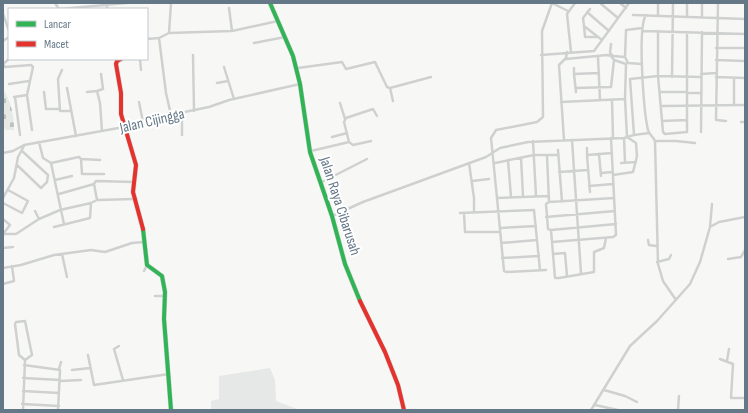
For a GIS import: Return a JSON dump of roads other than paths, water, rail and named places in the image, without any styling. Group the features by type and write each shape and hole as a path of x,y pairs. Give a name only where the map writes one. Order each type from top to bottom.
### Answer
{"main road":[{"name":"Jalan Raya Cibarusah","path":"271,3 293,56 301,84 310,152 328,204"},
{"name":"Jalan Raya Cibarusah","path":"271,3 292,50 298,68 311,151 320,183 332,214 353,282 400,385 405,410"},
{"path":"118,60 116,64 124,127 137,168 135,199 145,242 146,265 163,277 164,320 170,374 171,410"}],"street":[{"path":"68,8 127,3"},
{"path":"169,33 171,3"},
{"path":"546,270 506,272 503,269 495,163 491,138 496,130 537,122 543,117 541,56 542,31 552,3 568,11"},
{"path":"564,140 559,65 566,58 569,52 568,11 575,3"},
{"path":"600,3 618,18"},
{"path":"620,3 626,8"},
{"path":"541,56 569,52 592,52 629,3"},
{"path":"658,3 658,15"},
{"path":"672,76 673,3"},
{"path":"687,3 687,15"},
{"path":"702,3 702,16"},
{"path":"718,3 716,48 716,121 726,122"},
{"path":"229,8 232,32"},
{"path":"590,9 583,18 585,37 597,37"},
{"path":"588,12 609,31"},
{"path":"3,14 5,22"},
{"path":"633,15 717,16 745,19"},
{"path":"646,15 643,29 642,77 649,133 655,140 657,262 663,281 676,300"},
{"path":"148,39 159,38 169,33 232,32 278,20"},
{"path":"584,26 602,40"},
{"path":"642,64 628,63 625,56 626,30 643,29 658,31 745,34"},
{"path":"658,31 658,76 664,133 687,132 687,32"},
{"path":"701,132 702,32"},
{"path":"254,43 285,36"},
{"path":"159,38 170,115"},
{"path":"611,44 612,55 625,56"},
{"path":"716,48 745,48"},
{"path":"193,55 194,111"},
{"path":"598,56 600,100"},
{"path":"566,58 610,56 614,60 626,65 625,162"},
{"path":"8,60 4,64 5,67 32,66 33,70 29,81 27,95 32,130"},
{"path":"140,60 141,70"},
{"path":"576,88 612,86 614,60"},
{"path":"716,60 745,61"},
{"path":"298,68 342,62 346,69 376,62 387,87 390,88 393,101"},
{"path":"224,67 234,99"},
{"path":"574,68 576,92"},
{"path":"60,109 58,80 62,70"},
{"path":"574,74 599,73"},
{"path":"87,92 103,89 101,74"},
{"path":"634,135 630,80 632,78 716,75 745,78"},
{"path":"390,88 431,77"},
{"path":"734,78 734,105"},
{"path":"9,84 29,81"},
{"path":"217,83 228,81"},
{"name":"Jalan Cijingga","path":"3,153 12,151 24,145 124,127 170,115 194,111 234,99 301,84"},
{"path":"66,88 76,136"},
{"path":"97,91 100,103 102,131"},
{"path":"44,92 46,109 60,109 61,112 71,111"},
{"path":"660,92 701,93"},
{"path":"20,135 14,97 27,95"},
{"path":"561,102 625,99"},
{"path":"552,242 616,236 612,153 612,100"},
{"path":"139,102 143,122"},
{"path":"340,103 345,119 349,142"},
{"path":"662,106 745,106"},
{"path":"345,119 374,109 377,116"},
{"path":"182,113 182,135"},
{"path":"662,121 687,120"},
{"path":"332,137 347,133"},
{"path":"493,148 533,141 625,138 649,133"},
{"path":"599,154 601,175 633,172 636,162 637,144 625,138"},
{"path":"572,140 581,273"},
{"path":"655,140 676,140 695,144"},
{"path":"311,151 349,142 353,145 370,141"},
{"path":"533,141 536,196"},
{"path":"39,142 44,158 51,163 59,194 60,210 64,224"},
{"path":"3,198 14,178 24,145"},
{"path":"332,214 488,156 493,148"},
{"path":"587,148 590,192"},
{"path":"558,150 562,202"},
{"path":"17,166 41,188 47,182 48,175 22,151"},
{"path":"587,155 612,153"},
{"path":"495,163 534,155 558,155"},
{"path":"546,155 549,202 546,204 546,217 547,228 551,230 555,278 594,272 594,252 604,248 606,238"},
{"path":"51,163 77,156 81,159 100,160"},
{"path":"521,158 524,196"},
{"path":"81,159 82,174 104,174"},
{"path":"320,183 368,159"},
{"path":"508,160 511,197"},
{"path":"621,163 636,162"},
{"path":"469,163 474,213"},
{"path":"559,172 588,170"},
{"path":"55,180 72,176"},
{"path":"472,181 489,179"},
{"path":"59,194 94,184 96,181 135,182"},
{"path":"94,184 97,200"},
{"path":"589,186 614,184"},
{"path":"3,203 22,213 28,201 8,190"},
{"path":"498,198 548,196"},
{"path":"549,202 614,198"},
{"path":"3,234 17,233 39,219 60,210 91,203 97,200 135,199"},
{"path":"54,227 90,218 91,203"},
{"path":"591,410 630,346 657,321 694,278 710,227 712,204"},
{"path":"460,213 534,210 540,270"},
{"path":"34,211 39,219"},
{"path":"546,217 615,212"},
{"path":"464,213 465,232 536,226"},
{"path":"710,227 720,222 745,217"},
{"path":"3,219 10,225 3,234"},
{"path":"551,230 616,224"},
{"path":"501,243 537,240"},
{"path":"648,240 649,245 656,246"},
{"path":"3,268 62,254 91,250 105,252 132,243 145,242"},
{"path":"3,248 13,247"},
{"path":"728,259 742,257 745,250"},
{"path":"552,254 565,253 567,276"},
{"path":"62,254 67,277"},
{"path":"657,262 669,259 670,255"},
{"path":"502,258 539,256"},
{"path":"144,271 146,265"},
{"path":"3,284 14,281 12,266"},
{"path":"155,296 164,296"},
{"path":"23,410 24,365 25,360 32,355 27,323 26,321 16,322 19,355 25,360"},
{"path":"119,346 114,349 123,380"},
{"path":"727,361 729,349"},
{"path":"88,355 94,385 170,374"},
{"path":"720,359 733,364 730,397 733,399 745,398"},
{"path":"58,410 60,381 59,370 61,362"},
{"path":"24,365 59,370"},
{"path":"72,370 90,368"},
{"path":"23,378 60,381 81,380"},
{"path":"604,390 625,396 637,402"},
{"path":"23,391 59,393"},
{"path":"678,410 680,396"},
{"path":"22,404 58,406"},
{"path":"595,405 618,410"}]}
